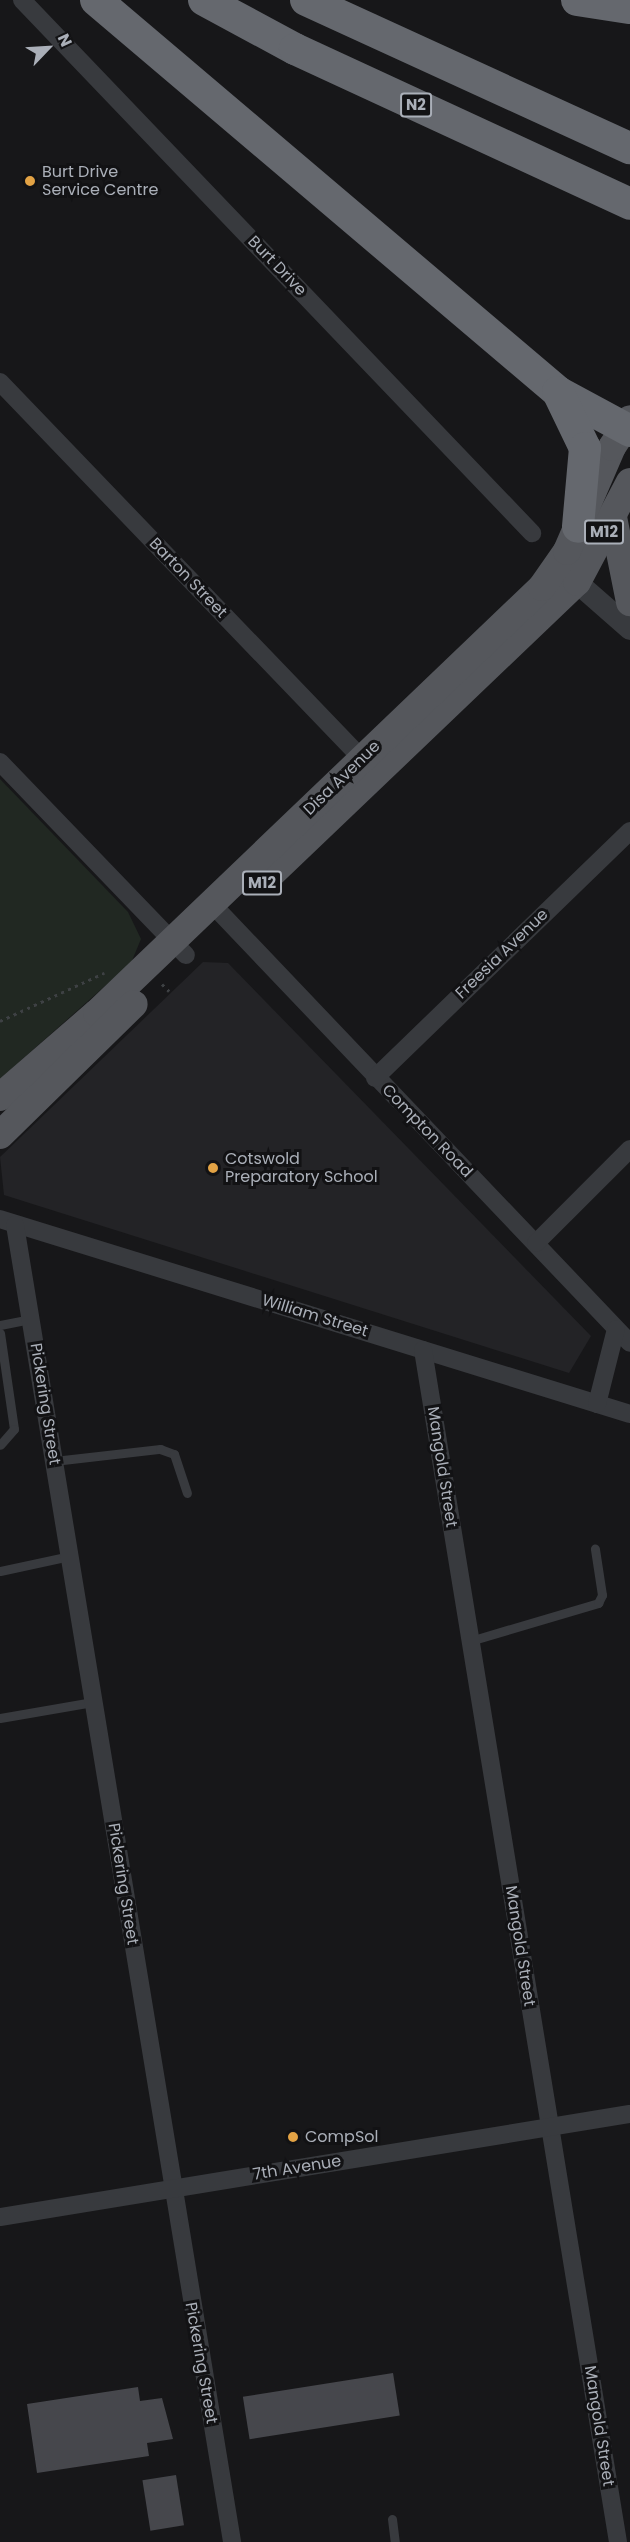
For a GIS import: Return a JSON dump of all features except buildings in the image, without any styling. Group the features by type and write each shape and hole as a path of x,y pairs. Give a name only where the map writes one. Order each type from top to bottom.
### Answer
{"highway":[{"path":"96,0 558,392 628,425"},
{"name":"N2","path":"204,0 295,49 630,204"},
{"path":"306,0 630,148"},
{"path":"577,0 630,8"},
{"path":"558,392 585,448 578,527"}],"main road":[{"name":"Disa Avenue","path":"567,574 578,527 628,425"},
{"name":"Disa Avenue","path":"0,1097 218,912 567,574 613,517 630,482"},
{"path":"613,517 630,602"},
{"name":"Disa Avenue","path":"0,1135 164,986 178,948"}],"street":[{"name":"Burt Drive","path":"22,0 532,533"},
{"name":"Barton Street","path":"0,382 369,766"},
{"path":"567,574 630,629"},
{"path":"0,762 178,948"},
{"name":"Freesia Avenue","path":"375,1078 630,831"},
{"name":"Compton Road","path":"218,912 630,1343"},
{"path":"536,1243 630,1149"},
{"name":"Pickering Street","path":"7,1222 32,1319 172,2189 232,2542"},
{"name":"William Street","path":"7,1222 630,1414"},
{"path":"597,1404 616,1329"},
{"name":"Mangold Street","path":"423,1350 618,2542"},
{"name":"7th Avenue","path":"0,2217 630,2114"}],"lane":[{"path":"0,1325 32,1319"},
{"path":"0,1333 2,1368 14,1429 0,1445"},
{"path":"54,1461 160,1449 174,1454 187,1493"},
{"path":"470,1641 598,1603 602,1595 595,1549"},
{"path":"0,1571 70,1556"},
{"path":"0,1718 93,1702"},
{"path":"392,2519 395,2542"}],"path":[{"path":"0,1021 107,971"}],"shaded area":[{"path":"0,779 128,912 141,939 131,963 0,1079"},
{"name":"Cotswold Preparatory School","path":"203,962 228,963 591,1336 569,1373 4,1195 0,1157"}],"place":[{"name":"Burt Drive Service Centre","path":"30,181"},
{"name":"Cotswold Preparatory School","path":"213,1168"},
{"name":"CompSol","path":"293,2137"}]}
